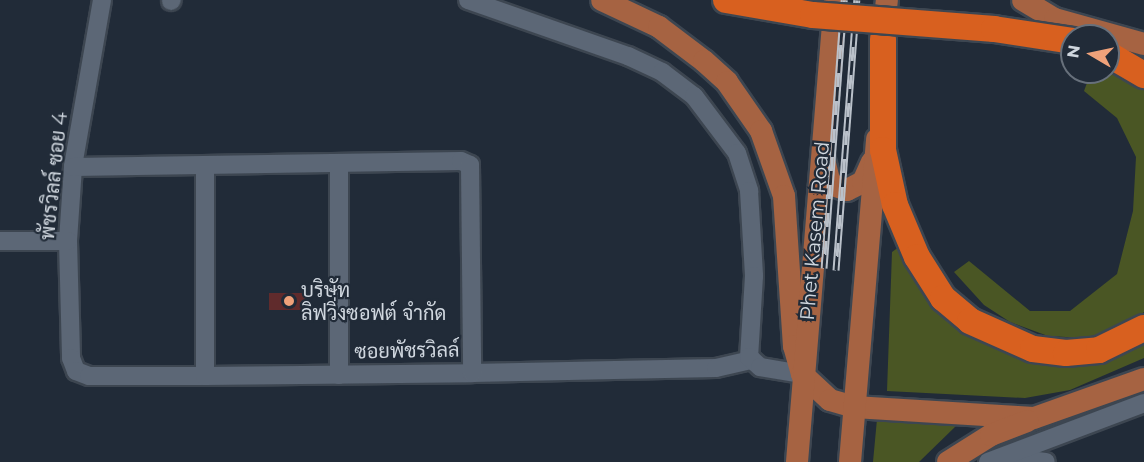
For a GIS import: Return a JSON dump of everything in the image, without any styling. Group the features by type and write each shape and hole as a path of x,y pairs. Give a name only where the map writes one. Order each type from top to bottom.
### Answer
{"highway":[{"path":"726,0 813,15 994,29 1060,39"},
{"path":"883,39 883,150 895,205 916,257 943,298 970,321 1032,349 1066,353 1099,350 1140,331"},
{"path":"1120,61 1144,75"}],"main road":[{"path":"602,0 659,27 704,61 727,82 761,130 784,195 791,327 802,374 830,400 854,407 1034,418"},
{"name":"Phet Kasem Road","path":"796,462 835,0"},
{"path":"850,462 876,153 886,0"},
{"path":"1023,0 1055,19 1144,44"},
{"path":"822,150 826,177 836,188 847,190 863,182 876,153"},
{"path":"948,462 991,435 1144,379"}],"street":[{"name":"พัชรวิลล์ ซอย 4","path":"71,358 68,241 73,167 102,0"},
{"path":"468,0 586,39 662,72 694,96 717,123 737,153 749,191 754,233 749,345 752,360 760,367 802,374"},
{"path":"73,167 461,161 470,165 472,373"},
{"path":"339,164 339,375"},
{"path":"204,376 205,166"},
{"path":"0,241 68,241"},
{"name":"ซอยพัชรวิลล์","path":"71,358 76,371 89,376 339,375 716,368 752,360"},
{"path":"992,459 1144,403"},
{"path":"992,459 1046,462"}],"green space":[{"path":"1120,46 1144,51 1144,312 1125,327 1084,338 1048,336 1010,322 984,305 954,272 969,261 1030,311 1070,311 1117,274 1133,211 1136,157 1117,118 1084,91 1087,84 1120,84"},
{"path":"899,247 937,297 1061,362 1110,359 1144,340 1144,358 1070,390 1025,398 887,391 892,252"},
{"path":"877,419 957,425 919,462 873,462"}],"building":[{"name":"บริษัท ลิฟวิ่งซอฟต์ จำกัด","path":"269,293 307,293 307,310 269,310"}],"railway":[{"path":"824,268 844,0"},
{"path":"836,270 857,0"}],"place":[{"name":"บริษัท ลิฟวิ่งซอฟต์ จำกัด","path":"289,301"}]}
